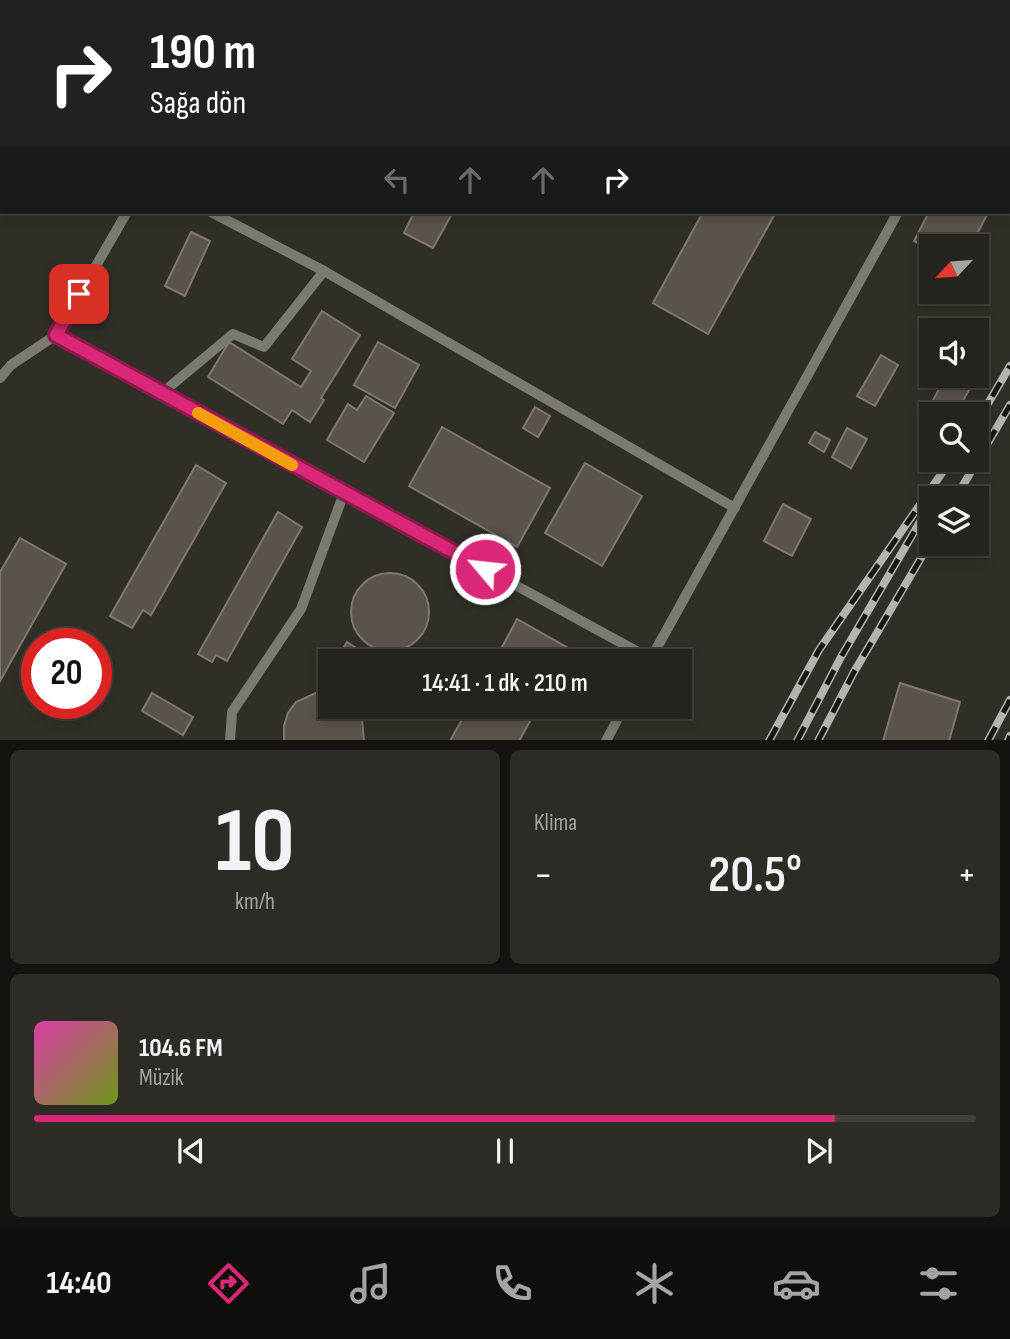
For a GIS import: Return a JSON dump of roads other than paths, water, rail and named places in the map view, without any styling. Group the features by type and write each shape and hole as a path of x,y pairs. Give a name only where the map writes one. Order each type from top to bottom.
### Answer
{"lane":[{"path":"0,378 11,365 56,335 126,214"},
{"path":"218,214 324,271 734,508"},
{"path":"656,649 897,214"},
{"path":"162,393 233,334 264,347 324,271"},
{"path":"56,335 630,649"},
{"path":"230,740 232,712 301,609 344,493"},
{"path":"606,740 617,719"}],"railway":[{"path":"989,402 1010,366"},
{"path":"963,486 1010,405"},
{"path":"770,740 819,650 943,472"},
{"path":"798,740 841,657 919,524"},
{"path":"819,740 854,672 922,556"},
{"path":"989,740 1010,700"},
{"path":"1008,740 1010,736"}]}
